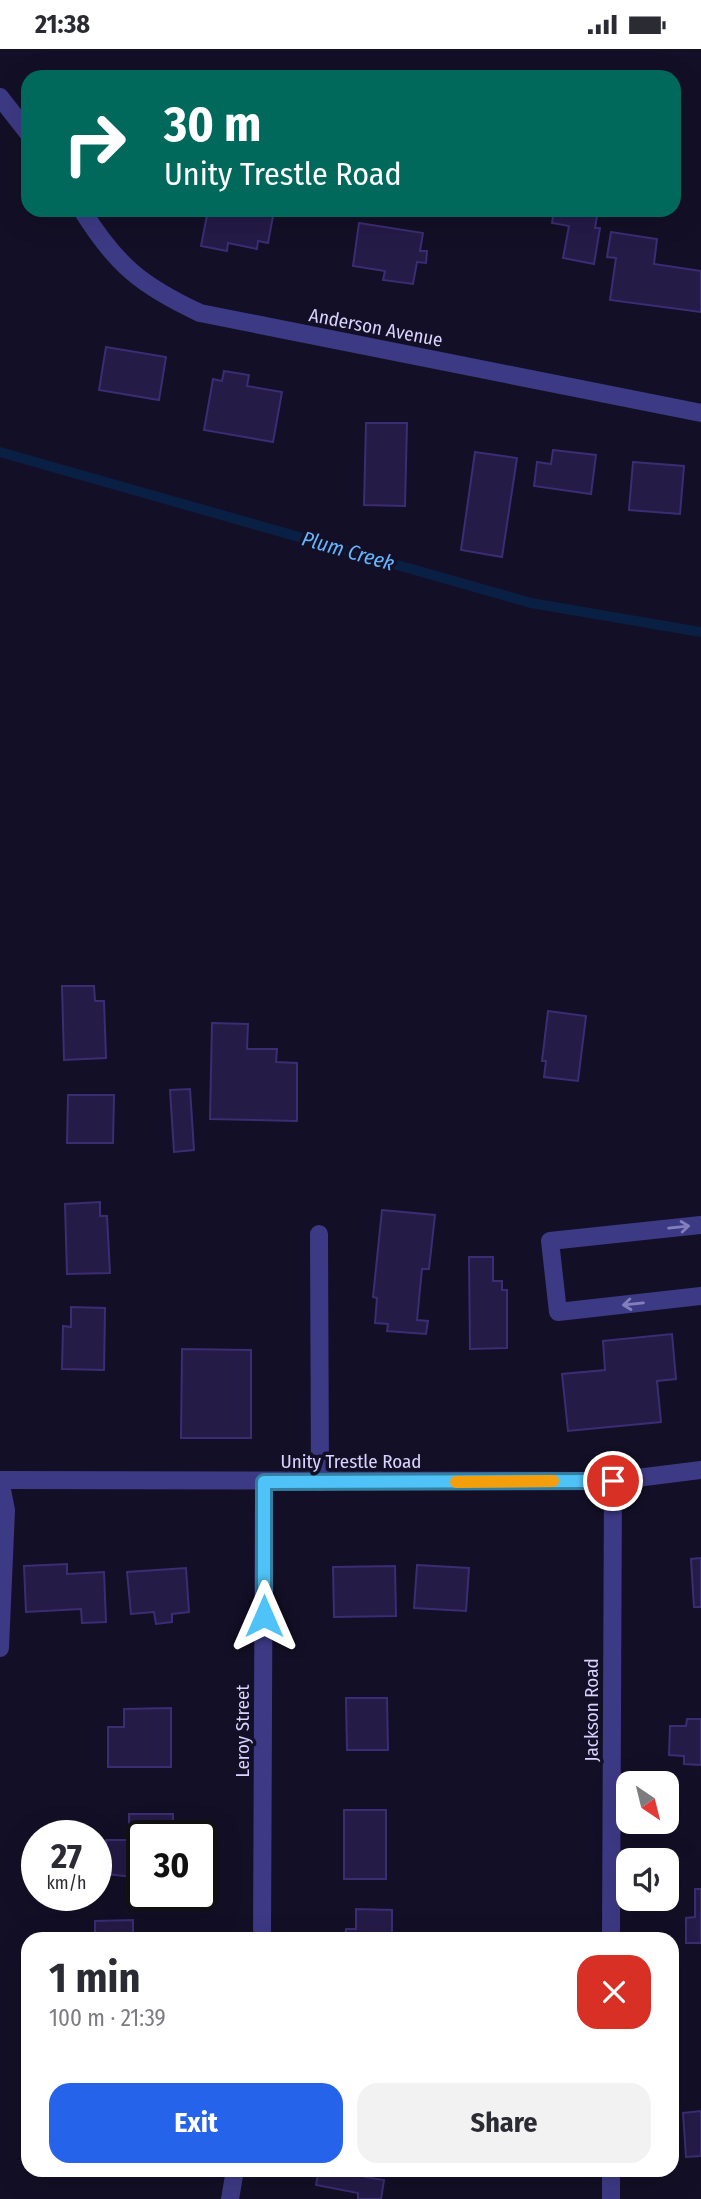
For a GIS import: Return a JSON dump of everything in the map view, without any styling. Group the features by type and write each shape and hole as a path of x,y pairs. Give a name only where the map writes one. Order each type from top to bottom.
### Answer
{"street":[{"path":"0,97 21,124"},
{"name":"Anderson Avenue","path":"87,217 119,262 156,293 200,313 701,413"},
{"path":"701,1225 550,1241 558,1312 701,1296"},
{"path":"319,1234 320,1482"},
{"name":"Unity Trestle Road","path":"0,1480 613,1481 701,1469"},
{"path":"0,1480 6,1510 0,1648"},
{"name":"Jackson Road","path":"611,1932 613,1481"},
{"name":"Leroy Street","path":"262,1932 264,1482"},
{"path":"230,2199 234,2177"},
{"path":"611,2177 611,2199"}],"building":[{"path":"207,217 273,217 268,243 258,241 257,249 228,243 227,251 201,246"},
{"path":"553,217 597,217 595,228 600,228 594,264 563,258 569,226 552,223"},
{"path":"359,223 423,233 420,251 427,251 426,263 417,262 413,284 383,280 385,271 353,266"},
{"path":"611,232 657,239 654,264 701,271 701,312 610,300 616,258 607,257"},
{"path":"106,347 166,357 159,400 99,390"},
{"path":"224,371 249,375 247,386 282,392 273,442 204,430 213,379 222,381"},
{"path":"366,423 407,423 405,506 364,505"},
{"path":"553,450 596,455 591,494 534,486 537,462 551,464"},
{"path":"475,452 517,458 502,557 461,550"},
{"path":"633,462 684,466 680,514 629,510"},
{"path":"62,986 94,986 95,1001 104,1001 106,1058 64,1060"},
{"path":"548,1011 586,1016 578,1081 544,1077 546,1061 542,1061"},
{"path":"212,1023 248,1024 247,1049 277,1049 276,1062 297,1063 297,1121 210,1119"},
{"path":"190,1089 194,1150 174,1152 170,1090"},
{"path":"68,1095 114,1095 113,1143 67,1143"},
{"path":"100,1202 100,1216 107,1216 110,1273 67,1274 65,1204"},
{"path":"382,1210 435,1215 429,1269 422,1269 417,1320 428,1321 426,1334 387,1331 388,1324 375,1323 377,1298 373,1297"},
{"path":"469,1257 493,1257 493,1281 502,1281 502,1290 507,1290 507,1348 470,1349"},
{"path":"71,1307 105,1308 104,1370 62,1369 63,1326 71,1327"},
{"path":"672,1334 676,1379 657,1381 661,1422 568,1431 562,1374 605,1370 603,1341"},
{"path":"182,1349 251,1350 251,1438 181,1438"},
{"path":"701,1558 701,1607 694,1607 691,1559"},
{"path":"67,1564 67,1574 104,1572 106,1622 82,1623 81,1609 26,1612 24,1566"},
{"path":"417,1565 469,1568 466,1611 414,1608"},
{"path":"395,1566 396,1616 334,1617 333,1567"},
{"path":"186,1568 189,1612 172,1614 172,1622 156,1624 154,1612 131,1614 127,1572"},
{"path":"346,1698 387,1698 388,1750 347,1750"},
{"path":"171,1708 171,1767 108,1767 108,1727 124,1727 124,1709"},
{"path":"687,1719 701,1719 701,1765 684,1764 684,1756 669,1755 670,1726 686,1726"},
{"path":"344,1810 386,1810 386,1879 344,1879"},
{"path":"129,1814 173,1814 173,1820 129,1820"},
{"path":"112,1840 126,1840 126,1876 112,1875"},
{"path":"695,1889 701,1889 701,1943 686,1943 686,1918 695,1917"},
{"path":"356,1909 392,1910 392,1932 346,1932 346,1929 356,1929"},
{"path":"133,1920 133,1932 95,1932 95,1921"},
{"path":"701,2111 701,2156 686,2157 683,2113"},
{"path":"318,2177 365,2177 384,2180 381,2199 358,2199 358,2193 316,2185"}],"waterway":[{"name":"Plum Creek","path":"0,452 531,603 701,632"}],"slow traffic":[{"path":"456,1482 553,1481"}],"route":[{"path":"264,1616 264,1482 613,1481"}]}
